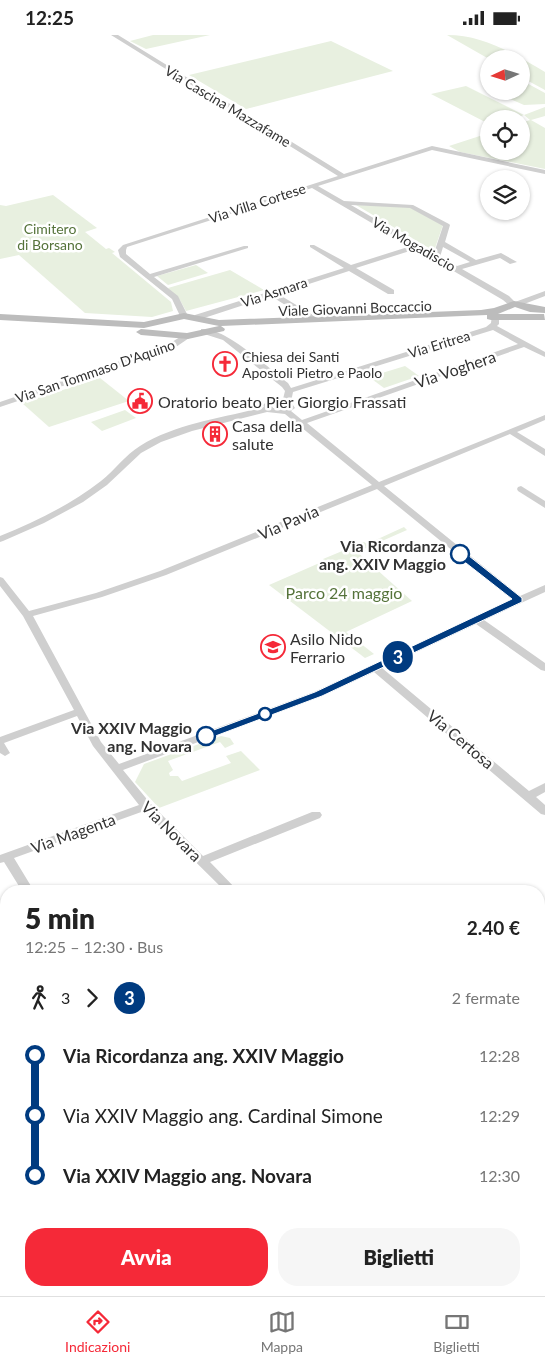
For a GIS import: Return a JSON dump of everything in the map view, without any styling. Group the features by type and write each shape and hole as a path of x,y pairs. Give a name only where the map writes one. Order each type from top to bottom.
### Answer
{"street":[{"name":"Via Cascina Mazzafame","path":"114,35 343,176"},
{"name":"Via Villa Cortese","path":"184,316 175,299 122,254 125,246 432,148 545,172"},
{"name":"Via Mogadiscio","path":"313,186 506,298 524,304"},
{"path":"342,203 412,206 447,225 436,257"},
{"path":"441,243 476,263"},
{"path":"312,246 391,292"},
{"name":"Via Asmara","path":"203,323 272,293 418,246"},
{"path":"148,277 246,247"},
{"path":"456,269 501,255 513,261"},
{"path":"272,293 315,320"},
{"path":"522,317 530,315 524,304 545,293"},
{"name":"Viale Giovanni Boccaccio","path":"0,324 188,336 203,323 481,313 499,317 524,304 545,310"},
{"name":"Viale Giovanni Boccaccio","path":"0,317 141,325 165,322 184,316 203,323 545,317"},
{"path":"499,317 526,345 545,355"},
{"name":"Via Eritrea","path":"289,391 499,317"},
{"path":"165,322 163,328 172,335"},
{"path":"203,323 285,385 289,391 287,406"},
{"name":"Via San Tommaso D'Aquino","path":"0,405 170,347 188,336"},
{"name":"Via Voghera","path":"300,423 526,345"},
{"path":"268,409 267,405 276,400 279,390 276,379"},
{"path":"276,400 287,406 300,423 519,600"},
{"path":"0,539 81,500 107,481 134,454 154,442 177,433 268,409 276,412 287,406"},
{"name":"Via Pavia","path":"27,615 99,595 163,573 545,417"},
{"path":"510,431 545,453"},
{"path":"521,489 545,505"},
{"name":"Via Novara","path":"0,580 27,615 96,744 146,806 226,885"},
{"path":"116,769 318,694 544,589"},
{"path":"477,619 545,668"},
{"name":"Via Certosa","path":"376,668 545,811"},
{"path":"2,747 79,712"},
{"path":"529,796 545,787"},
{"name":"Via Magenta","path":"3,858 146,806"},
{"path":"201,861 316,815"},
{"path":"3,858 23,885"}],"green space":[{"path":"153,35 210,35 146,49 130,41"},
{"path":"447,35 474,38 504,50 480,50 480,54"},
{"path":"331,41 393,71 246,109 189,75"},
{"path":"530,64 545,72 545,90 530,82"},
{"path":"530,85 545,93 545,104 524,105 513,100 530,100"},
{"path":"466,86 480,93 480,100 494,100 514,110 480,110 480,119 431,94"},
{"path":"545,107 545,116 531,120 545,128 545,169 500,160 530,160 530,113"},
{"path":"480,136 480,156 460,152 449,146"},
{"name":"Cimitero di Borsano","path":"53,195 97,228 85,232 106,249 109,248 115,252 112,253 171,302 173,311 152,317 85,313 19,255 0,259 0,205 6,206"},
{"path":"356,205 409,207 443,225 434,251"},
{"path":"196,265 208,273 168,285 157,276"},
{"path":"230,270 264,290 186,311 180,300 168,288"},
{"path":"405,366 419,376 384,388 369,377"},
{"path":"100,378 129,401 49,427 22,403"},
{"path":"125,410 136,418 102,431 91,422"},
{"name":"Parco 24 maggio","path":"404,527 407,530 357,552 412,601 346,632 374,654 365,658 269,585 324,561 323,559 364,542 367,544"},
{"path":"221,736 230,738 234,744 225,748 220,742 168,761 173,770 169,773 170,776 178,776 182,781 231,763 226,756 241,751 260,770 159,808 135,782 144,764"}],"bus line":[{"name":"3","path":"206,736 318,694 519,600 460,554"}],"place":[{"name":"Chiesa dei Santi Apostoli Pietro e Paolo","path":"225,364"},
{"name":"Oratorio beato Pier Giorgio Frassati","path":"140,401"},
{"name":"Casa della salute","path":"215,434"},
{"name":"Via Ricordanza ang. XXIV Maggio","path":"460,554"},
{"name":"Asilo Nido Ferrario","path":"273,647"},
{"name":"Via XXIV Maggio ang. Novara","path":"206,736"}]}
